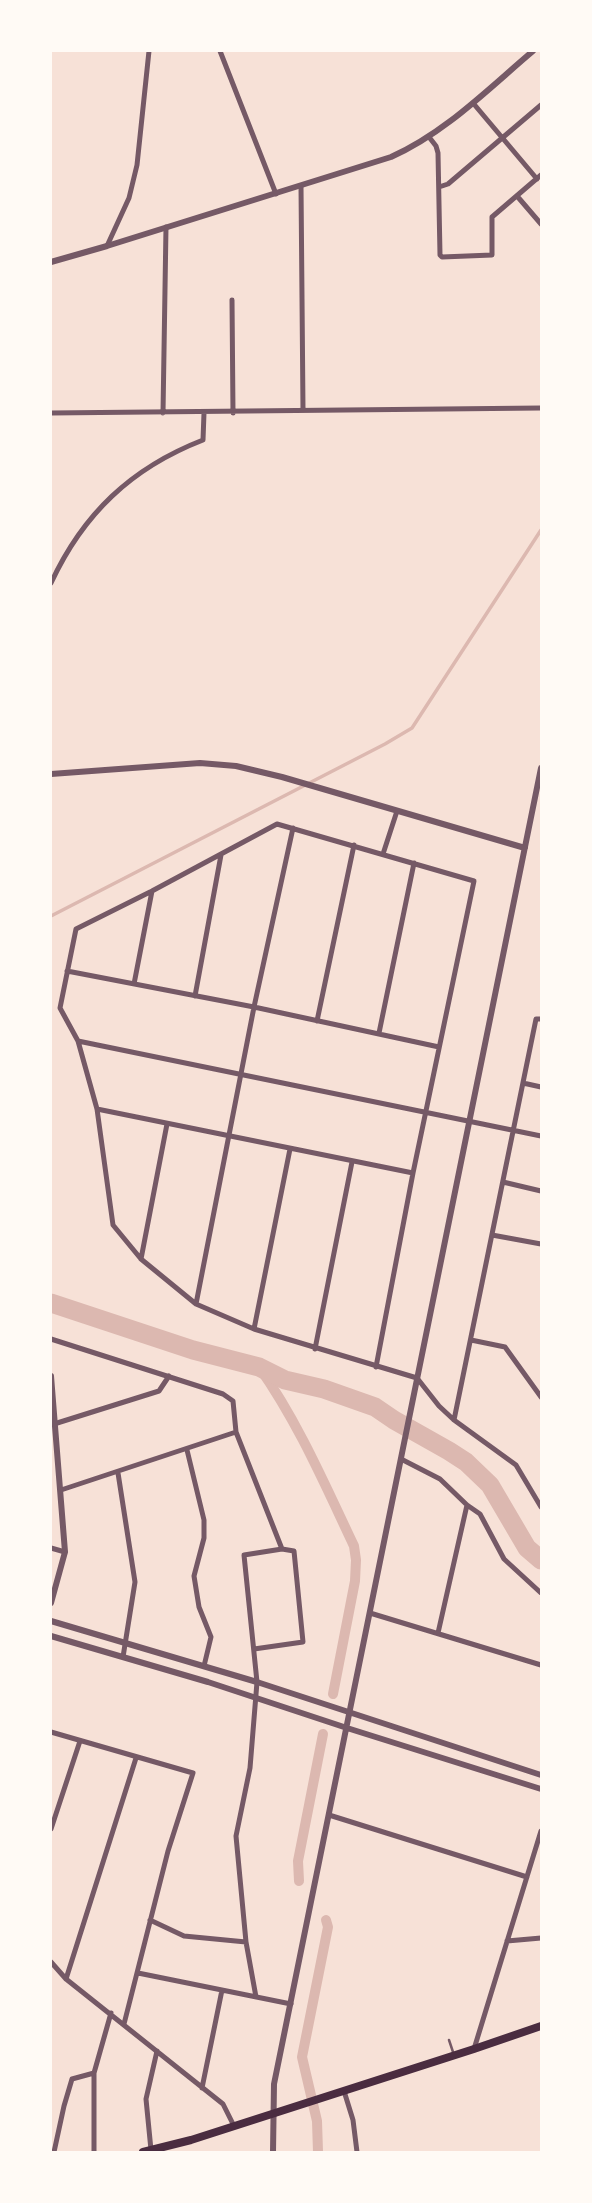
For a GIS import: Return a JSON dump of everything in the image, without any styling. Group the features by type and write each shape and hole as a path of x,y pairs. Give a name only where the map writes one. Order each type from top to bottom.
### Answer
{"highway":[{"path":"147,2151 301,2105 541,2026"}],"street":[{"path":"107,246 129,198 137,165 149,51"},
{"path":"220,51 276,194"},
{"path":"51,262 391,157 429,137 533,51"},
{"path":"429,137 438,153 442,257 492,256 491,219 539,177 473,103"},
{"path":"439,187 449,184 541,105"},
{"path":"301,186 303,410"},
{"path":"517,196 541,224"},
{"path":"163,413 166,227"},
{"path":"232,300 233,413"},
{"path":"51,413 541,408"},
{"path":"51,583 74,540 103,505 148,467 173,452 203,440 204,413"},
{"path":"51,774 200,763 236,766 315,786 525,848"},
{"path":"273,2152 274,2084 541,768"},
{"path":"383,854 397,811"},
{"path":"376,1367 425,1112 474,881 277,824 75,929 60,1008 78,1041 97,1110 113,1225 141,1259 196,1304 254,1329 315,1349 376,1367 417,1378 454,1420 516,1465 541,1507"},
{"path":"196,1304 254,1007 293,828"},
{"path":"317,1021 354,845"},
{"path":"195,996 221,855"},
{"path":"379,1033 414,863"},
{"path":"134,984 152,891"},
{"path":"67,971 254,1007 439,1047"},
{"path":"454,1420 523,1083 537,1019 541,1019"},
{"path":"78,1041 541,1136"},
{"path":"523,1083 541,1087"},
{"path":"97,1110 413,1173"},
{"path":"141,1259 167,1124"},
{"path":"254,1329 290,1150"},
{"path":"315,1349 352,1162"},
{"path":"503,1182 541,1191"},
{"path":"492,1235 541,1244"},
{"path":"51,1339 223,1394 233,1401 236,1432 282,1549"},
{"path":"471,1340 505,1348 541,1397"},
{"path":"51,1376 65,1552 51,1603"},
{"path":"54,1424 159,1391 169,1376"},
{"path":"61,1490 236,1432"},
{"path":"187,1450 204,1520 204,1538 194,1576 199,1607 211,1637 204,1667"},
{"path":"401,1459 440,1479 467,1506 480,1514 504,1559 541,1593"},
{"path":"118,1473 135,1582 123,1657"},
{"path":"438,1633 467,1506"},
{"path":"51,1548 65,1552"},
{"path":"254,1649 303,1642 294,1551 282,1549 244,1555 257,1698 250,1768 236,1836 246,1942 256,1997"},
{"path":"370,1613 541,1665"},
{"path":"51,1621 257,1682 541,1775"},
{"path":"51,1636 257,1698 541,1789"},
{"path":"51,1732 192,1773 168,1851 124,2024"},
{"path":"51,1829 80,1741"},
{"path":"66,1979 136,1758"},
{"path":"329,1815 527,1877"},
{"path":"474,2049 527,1877 539,1847 541,1831"},
{"path":"150,1920 184,1936 246,1942"},
{"path":"507,1941 541,1938"},
{"path":"51,1962 66,1979 223,2104 234,2126"},
{"path":"138,1973 291,2004"},
{"path":"202,2088 222,1990"},
{"path":"94,2152 94,2073 111,2014"},
{"path":"147,2151 146,2099 156,2051"},
{"path":"54,2152 72,2078 94,2073"},
{"path":"344,2091 353,2120 357,2152"}],"lane":[{"path":"449,2040 454,2055"}],"waterway":[{"path":"51,916 412,728 541,530"},
{"path":"51,1303 193,1350 259,1367 285,1380 324,1389 375,1407 466,1462 490,1485 527,1548 541,1560"},
{"path":"259,1367 299,1432 354,1546 355,1581 333,1694"},
{"path":"299,1881 298,1861 323,1734"},
{"path":"318,2152 317,2121 302,2057 328,1927 326,1920"}]}
